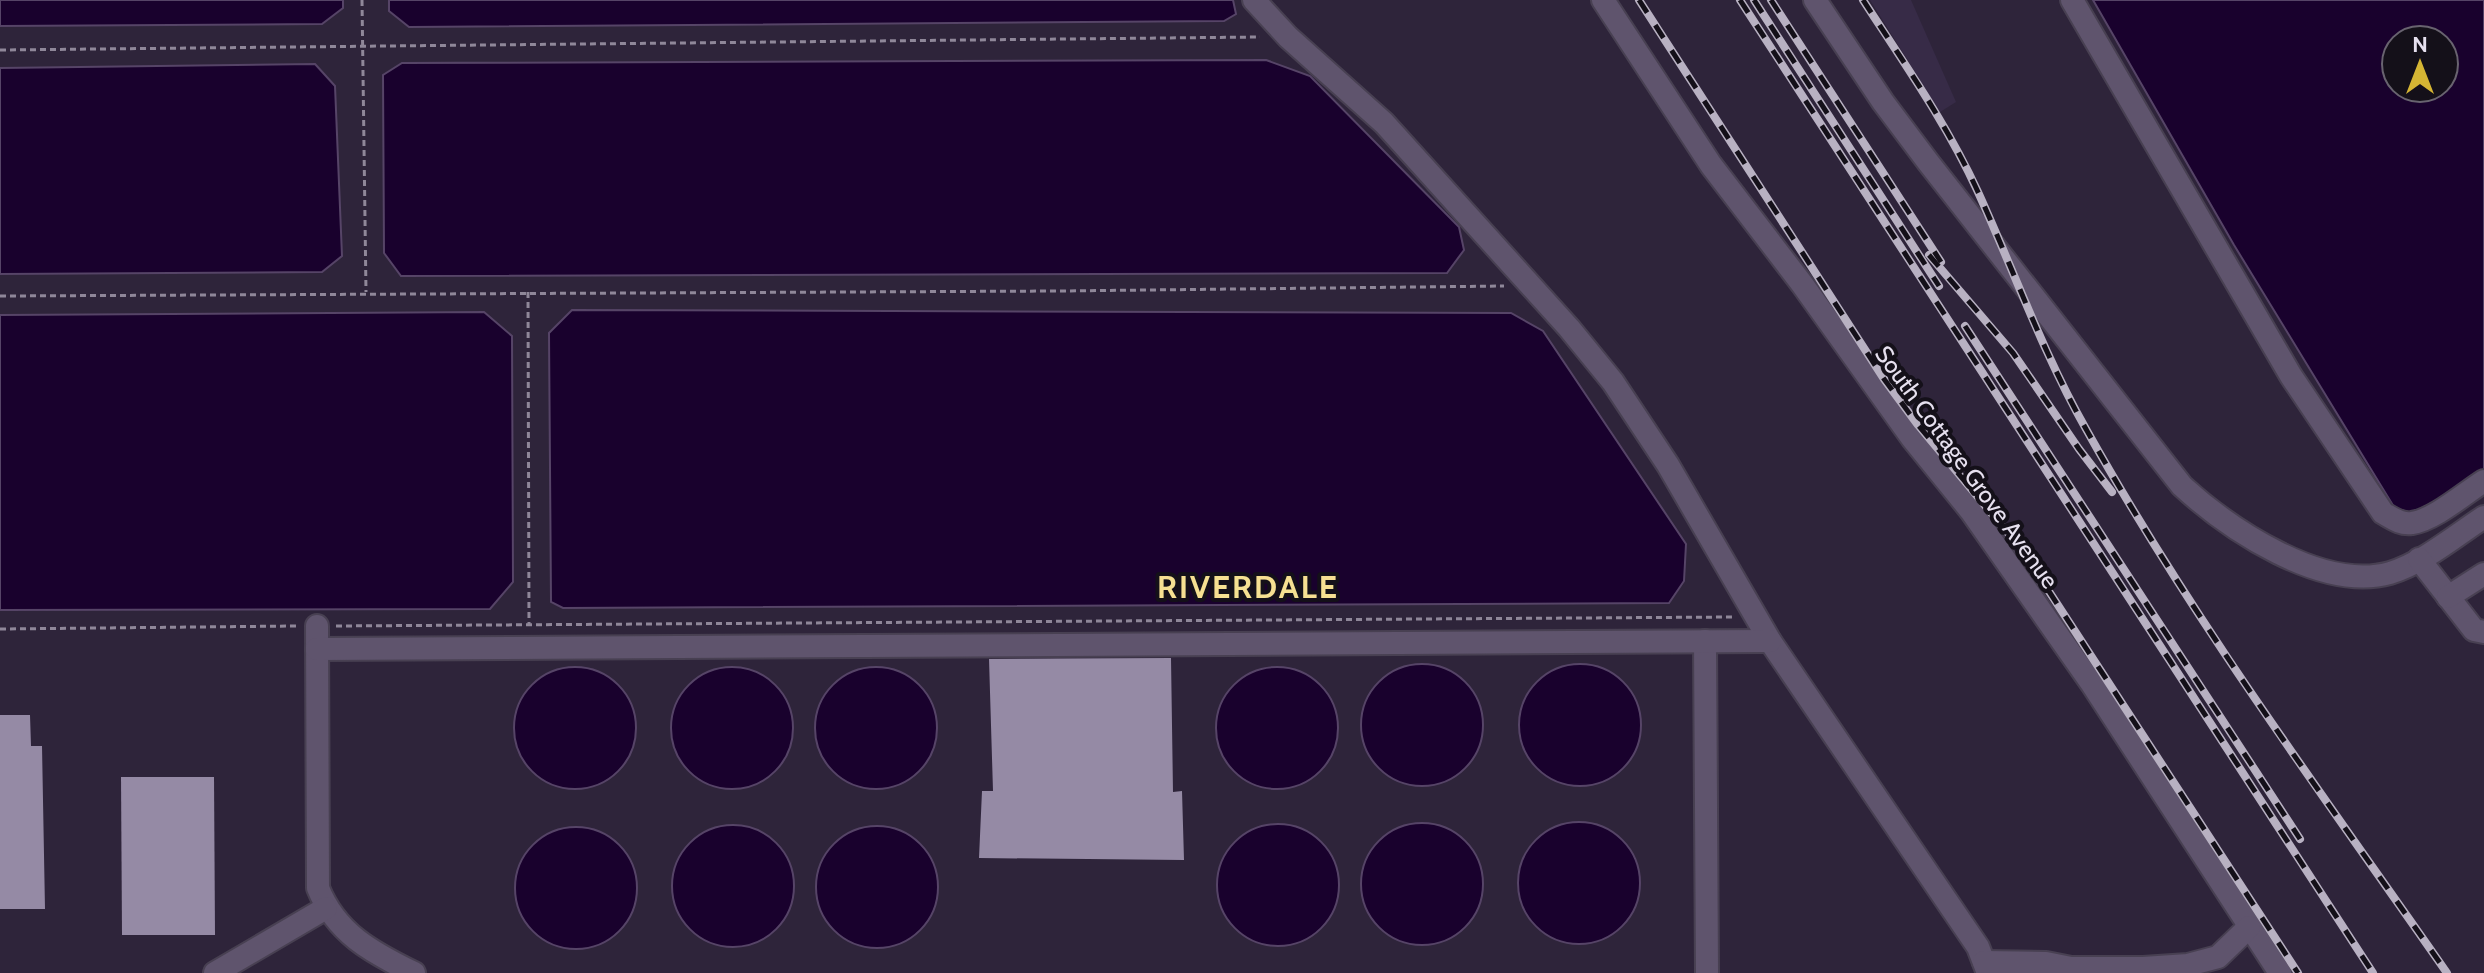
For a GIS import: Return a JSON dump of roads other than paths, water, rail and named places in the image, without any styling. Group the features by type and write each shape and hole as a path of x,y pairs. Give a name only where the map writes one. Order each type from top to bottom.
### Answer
{"street":[{"path":"1254,0 1288,37 1384,123 1613,382 1668,465 1770,641 1978,947 1986,967 2046,963 2071,968 2143,968 2206,962 2218,957 2249,927"},
{"name":"South Cottage Grove Avenue","path":"1603,0 1711,165 1802,284 1912,438 1971,511 2084,672 2280,973"},
{"path":"1815,0 1883,102 1928,162 2182,486 2211,512 2253,540 2292,560 2362,577 2386,574 2419,559 2484,517"},
{"path":"2072,0 2291,376 2383,513 2397,522 2412,523 2430,516 2484,481"},
{"path":"2419,559 2474,630 2484,632"},
{"path":"2448,597 2484,574"},
{"path":"317,626 318,888 326,908 353,938 414,973"},
{"path":"1705,641 1707,973"},
{"path":"317,649 1770,641"},
{"path":"215,973 326,908"}],"railway":[{"path":"1639,0 1884,379 1918,425 2022,550 2298,973"},
{"path":"1740,0 2373,973"},
{"path":"1754,0 1939,286"},
{"path":"1771,0 1941,262"},
{"path":"1863,0 1953,142 2056,371 2127,500 2260,706 2447,973"},
{"path":"1929,255 2013,353 2112,492"},
{"path":"1965,326 2300,839"}],"district":[{"name":"RIVERDALE","path":"1248,586"}]}
